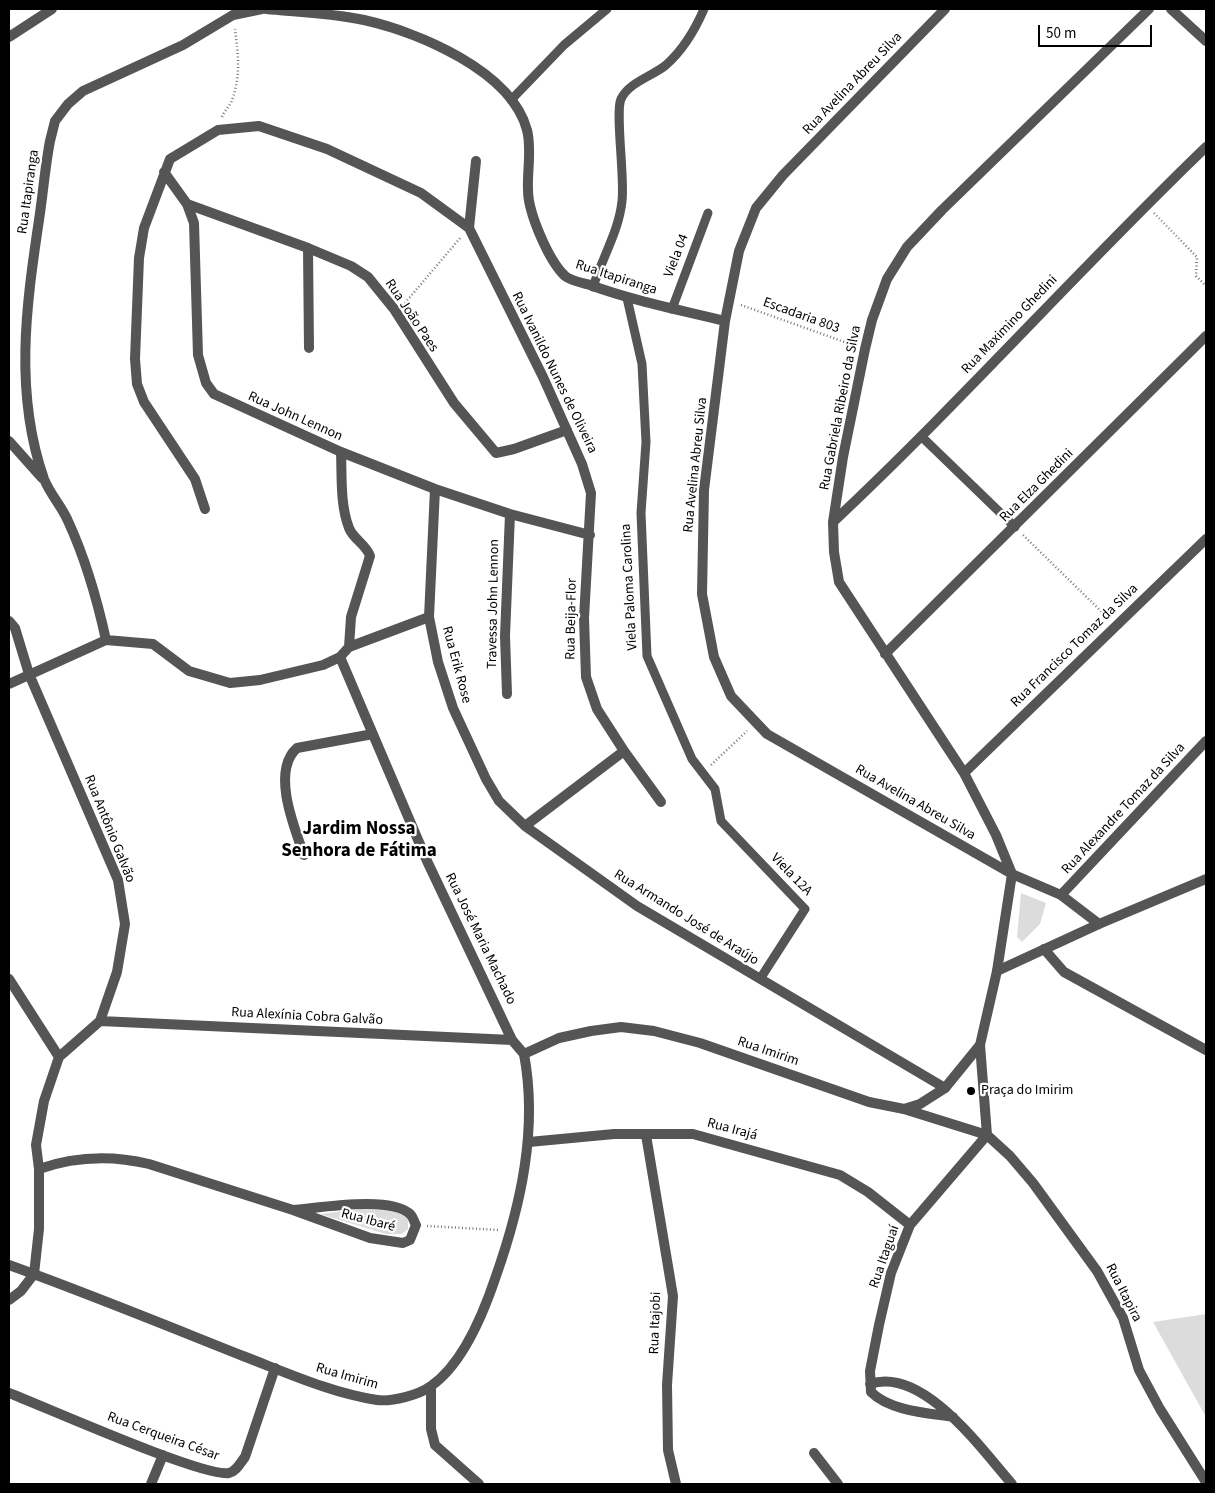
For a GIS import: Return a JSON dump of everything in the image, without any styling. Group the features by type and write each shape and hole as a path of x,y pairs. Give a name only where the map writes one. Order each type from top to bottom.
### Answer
{"street":[{"path":"9,37 52,9"},
{"name":"Rua Itapiranga","path":"106,640 92,581 80,547 64,512 45,481 28,412 25,376 27,296 46,162 56,121 68,104 83,91 183,45 232,12 262,9"},
{"name":"Rua Itapiranga","path":"266,9 328,14 364,20 411,35 465,60 492,81 511,100 527,130 528,193 532,212 552,256 566,277 627,298 725,321"},
{"name":"Rua Avelina Abreu Silva","path":"945,9 783,175 756,208 740,251 725,321 704,490 702,594 714,657 731,696 767,734 1012,874 1061,895 1099,924"},
{"name":"Rua Gabriela Ribeiro da Silva","path":"1012,874 996,835 964,773 839,582 834,552 834,522 865,349 872,320 886,279 907,247 942,210 1149,9"},
{"path":"1171,9 1206,41"},
{"path":"205,509 195,479 144,402 137,384 135,359 139,258 144,228 170,159 218,130 260,126 327,149 420,193 469,228 476,161"},
{"name":"Rua Maximino Ghedini","path":"834,522 922,437 1146,204 1206,147"},
{"name":"Rua John Lennon","path":"164,172 187,204 194,223 198,356 206,382 214,394 222,400 341,452 435,489 510,514 590,535"},
{"name":"Rua João Paes","path":"187,204 308,248 351,266 368,277 384,294 454,403 496,453 514,449 567,430"},
{"name":"Rua Ivanildo Nunes de Oliveira","path":"469,228 582,464 591,493 590,535"},
{"path":"308,248 309,348"},
{"name":"Rua Elza Ghedini","path":"885,654 1206,336"},
{"path":"9,441 45,481"},
{"path":"341,452 345,513 349,530 368,550 370,556 351,617 349,647"},
{"name":"Rua Erik Rose","path":"435,489 429,617 438,662 453,708 500,801 525,826"},
{"name":"Travessa John Lennon","path":"507,694 505,636 510,514"},
{"name":"Rua Beija-Flor","path":"590,535 584,618 586,677 597,709 624,751 661,802"},
{"name":"Rua Francisco Tomaz da Silva","path":"964,773 1206,539"},
{"path":"9,684 106,640 153,644 189,672 230,683 260,680 323,665 340,658 349,647 429,617"},
{"name":"Rua Antônio Galvão","path":"9,621 15,628 29,674 118,880 125,924 123,948 110,998 100,1021 59,1057 38,1126 36,1145 39,1169 39,1229 34,1274"},
{"name":"Rua José Maria Machado","path":"340,658 427,861 512,1040"},
{"path":"304,854 286,803 286,769 292,753 297,748 373,734"},
{"name":"Rua Alexandre Tomaz da Silva","path":"1061,895 1206,742"},
{"path":"525,826 624,751"},
{"name":"Rua Armando José de Araújo","path":"525,826 637,906 945,1088"},
{"path":"987,1135 980,1045 997,971 1012,874"},
{"path":"997,971 1099,924 1206,879"},
{"path":"1044,949 1064,972 1206,1050"},
{"path":"9,979 59,1057"},
{"name":"Rua Alexínia Cobra Galvão","path":"100,1021 512,1040"},
{"name":"Rua Imirim","path":"524,1054 559,1038 591,1031 621,1027 654,1031 700,1044 869,1102 904,1109"},
{"name":"Rua Imirim","path":"9,1265 276,1368 349,1394 379,1401 406,1397 431,1386 449,1368 469,1341 493,1284 512,1231 528,1142 530,1085 524,1054 512,1040"},
{"path":"904,1109 920,1104 945,1088 980,1045"},
{"name":"Rua Itapira","path":"904,1109 987,1135 1010,1156 1032,1182 1097,1271 1124,1318 1139,1370 1160,1410 1206,1482"},
{"name":"Rua Irajá","path":"528,1142 614,1134 693,1134 840,1175 868,1192 910,1225"},
{"name":"Rua Itajobi","path":"646,1135 673,1296 667,1394 668,1450 676,1484"},
{"name":"Rua Itaguaí","path":"870,1384 873,1352 889,1282 910,1225 987,1135"},
{"name":"Rua Ibaré","path":"39,1169 71,1160 96,1157 126,1158 293,1210 346,1230 392,1242 403,1243 410,1240 416,1225 412,1215 402,1209 388,1206 370,1204 293,1210"},
{"path":"9,1300 21,1291 34,1274"},
{"name":"Rua Cerqueira César","path":"9,1393 163,1455 217,1472 229,1473 237,1468 244,1457 276,1368"},
{"path":"953,1417 886,1402 871,1392 870,1384 882,1380 913,1389 941,1405 953,1417 1012,1484"},
{"path":"431,1386 431,1429 435,1445 479,1484"},
{"path":"814,1453 838,1484"},
{"path":"151,1484 163,1455"}],"lane":[{"path":"511,100 564,45 606,9"},
{"path":"593,286 618,223 622,201 624,177 619,113 621,100 627,91 665,66 678,53 692,34 704,9"},
{"name":"Viela 04","path":"672,309 708,213"},
{"name":"Viela Paloma Carolina","path":"627,298 642,364 646,442 641,513 647,656 692,759 715,788 721,821"},
{"path":"922,437 1015,527"},
{"name":"Viela 12A","path":"721,821 805,909 760,979"}],"path":[{"path":"218,130 222,114 232,102 240,64 232,12"},
{"path":"1146,204 1197,257 1196,276 1206,286"},
{"path":"397,314 469,228"},
{"name":"Escadaria 803","path":"730,301 865,349"},
{"path":"1015,527 1117,625"},
{"path":"703,773 755,723"},
{"path":"416,1225 512,1231"}],"shaded area":[{"path":"1021,893 1046,903 1040,924 1022,942 1017,937"},
{"path":"362,1209 386,1210 403,1215 408,1218 408,1229 402,1234 386,1234 320,1214"},
{"path":"1206,1314 1206,1417 1153,1322"}],"place":[{"name":"Praça do Imirim","path":"971,1091"}],"district":[{"name":"Jardim Nossa Senhora de Fátima","path":"359,841"}]}
